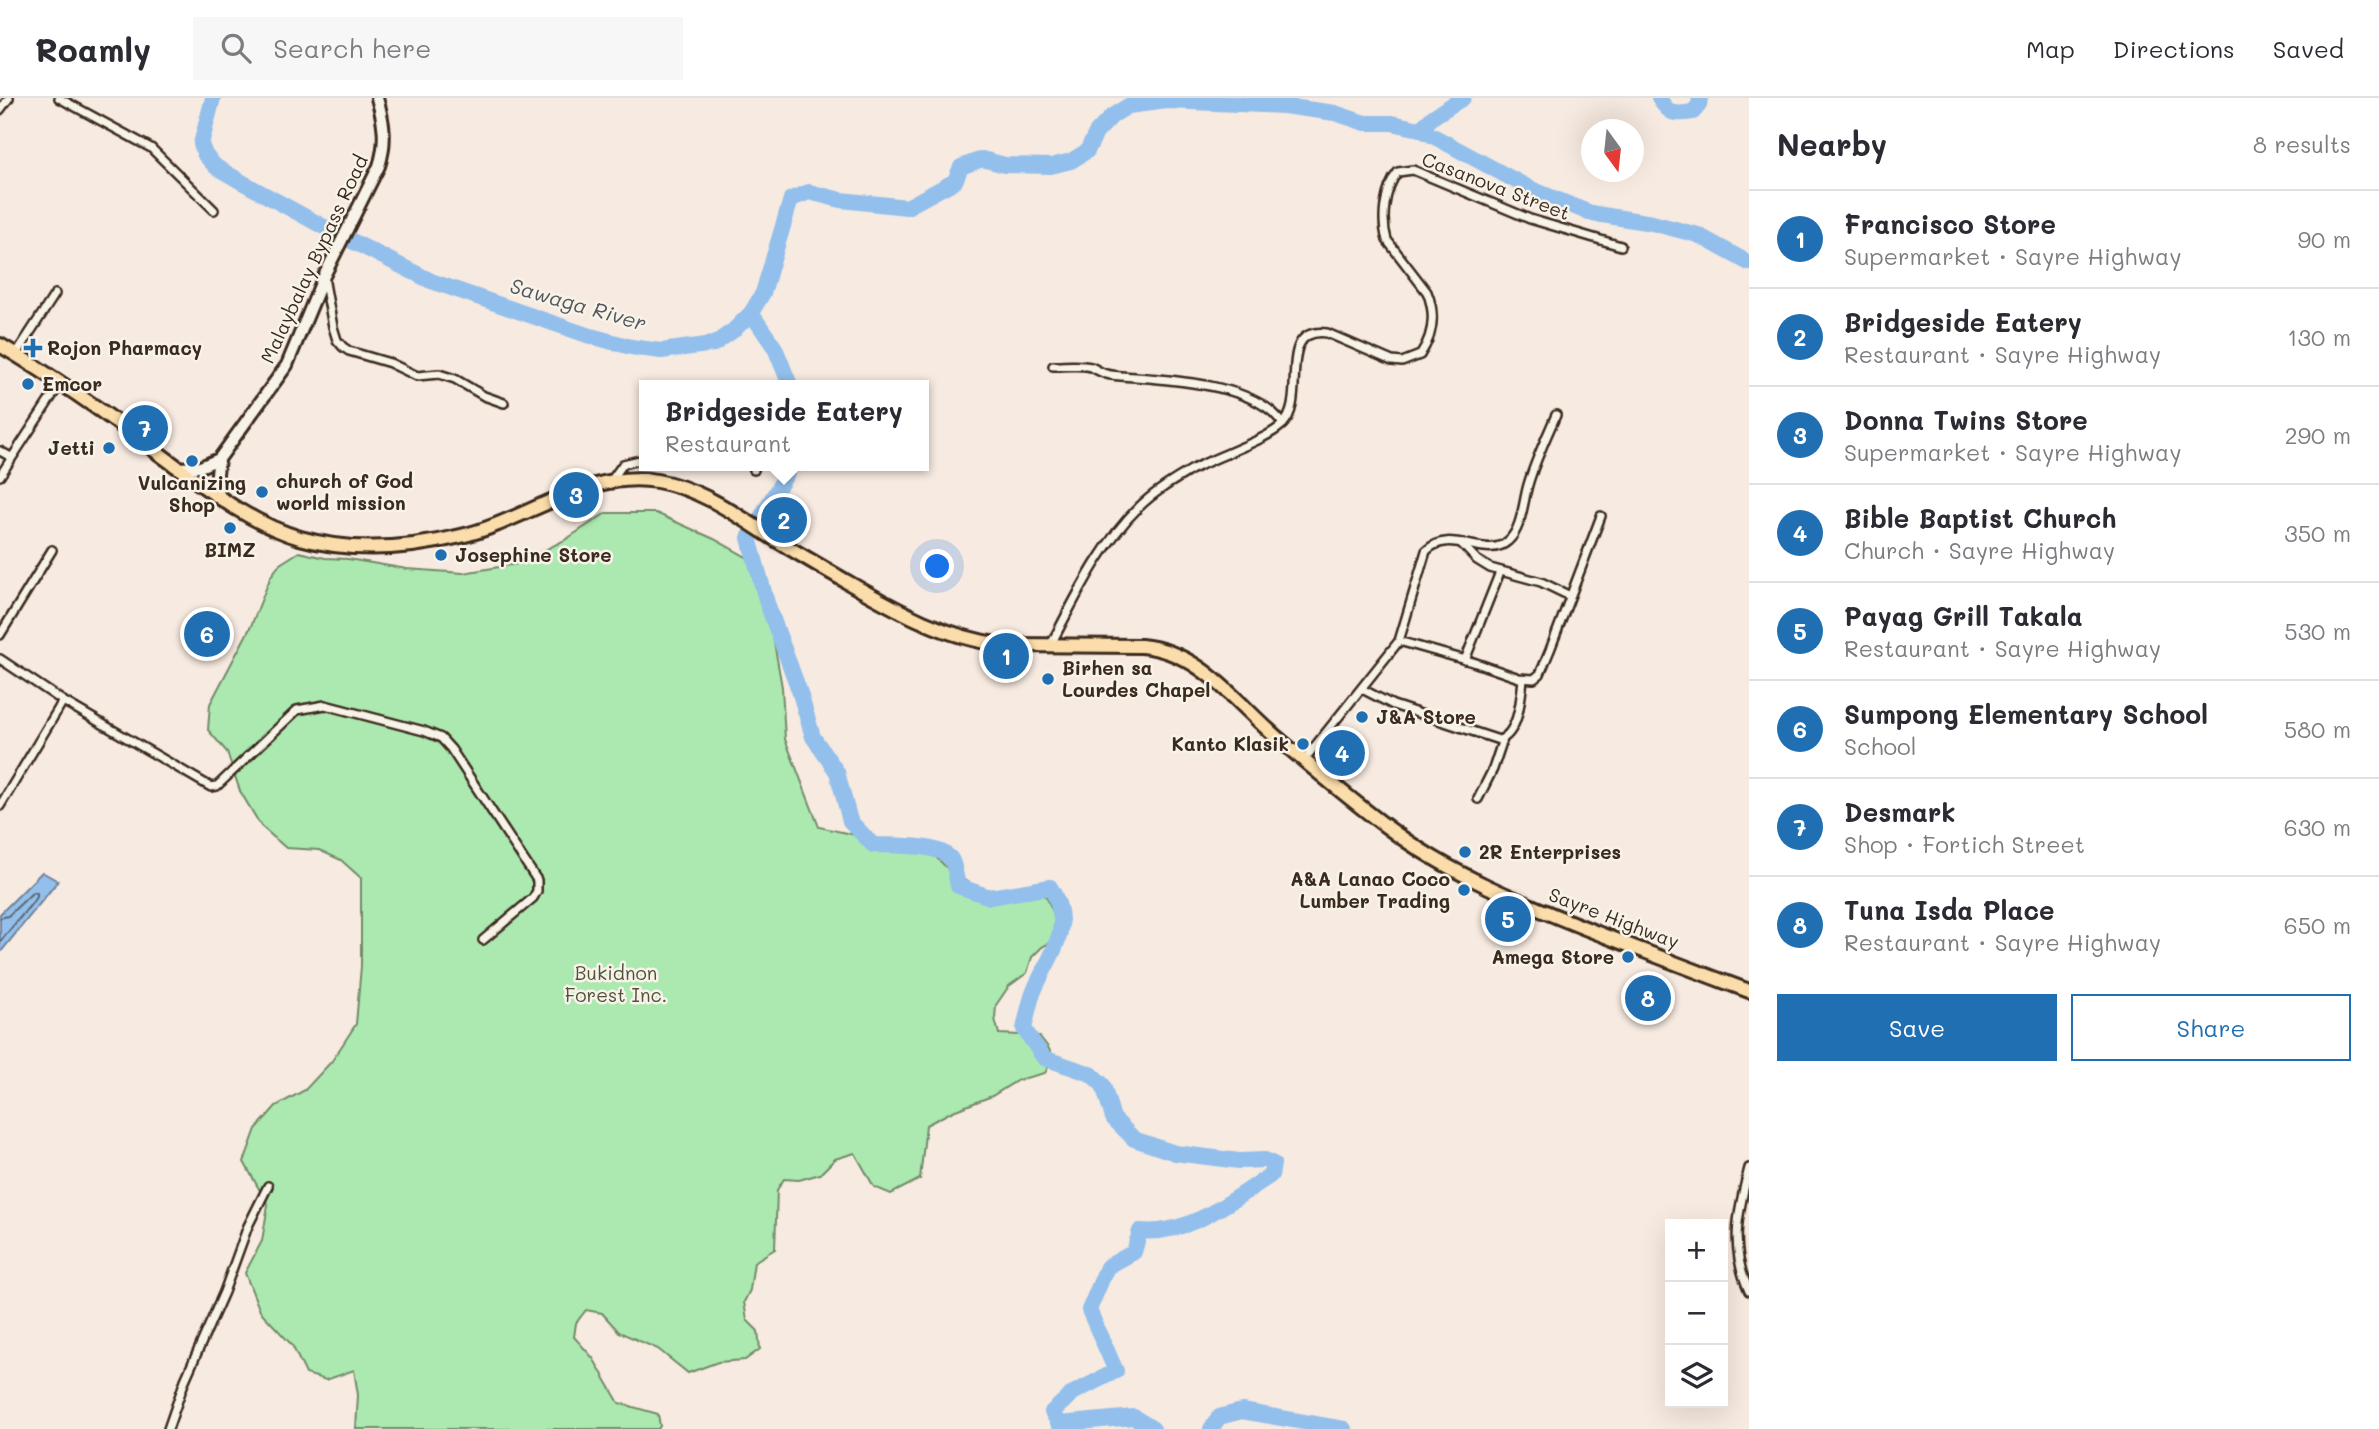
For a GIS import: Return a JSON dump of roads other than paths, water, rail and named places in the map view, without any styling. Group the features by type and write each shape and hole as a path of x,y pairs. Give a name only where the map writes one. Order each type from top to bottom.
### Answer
{"highway":[{"name":"Sayre Highway","path":"0,345 60,384 220,499 254,519 300,538 343,545 416,546 497,526 578,491 611,481 637,479 674,485 706,497 903,614 935,628 986,643 1050,647 1141,646 1175,653 1220,683 1304,760 1389,829 1465,876 1543,912 1749,991"}],"main road":[{"name":"Malaybalay Bypass Road","path":"219,459 287,365 324,276 375,174 383,150 384,130 377,98"},
{"path":"178,468 200,467 219,459"},
{"path":"219,459 216,481 220,499"}],"street":[{"path":"0,110 9,98"},
{"path":"60,98 150,148 214,210"},
{"name":"Casanova Street","path":"1283,424 1292,409 1295,391 1295,349 1309,335 1317,331 1327,333 1392,361 1402,362 1420,355 1425,348 1433,320 1430,300 1427,292 1387,240 1385,231 1387,195 1392,178 1398,172 1413,170 1530,219 1621,246"},
{"path":"324,276 333,327 337,340 343,347 390,363 417,376 439,374 455,379 484,396 504,402"},
{"path":"16,355 55,294"},
{"path":"1050,647 1093,568 1138,507 1194,469 1283,424 1271,410 1259,402 1214,388 1109,375 1086,366 1053,366"},
{"path":"0,476 60,384"},
{"path":"1304,760 1399,641 1426,551 1441,541 1486,547 1499,546 1508,541 1520,517 1534,467 1556,415"},
{"path":"0,451 11,457"},
{"path":"611,481 623,464 639,460"},
{"path":"1399,641 1523,679 1534,679 1540,674 1601,516"},
{"path":"1461,543 1477,560 1500,572 1541,582 1570,596"},
{"path":"0,635 51,550"},
{"path":"1465,660 1500,572"},
{"path":"0,614 9,620"},
{"path":"0,659 63,701 208,786 215,787 297,710 311,706 325,705 441,738 537,880 537,891 533,898 482,940"},
{"path":"1478,799 1493,769 1503,739 1510,733 1523,679"},
{"path":"1362,689 1393,705 1493,739 1503,739"},
{"path":"0,806 63,701"},
{"path":"1749,1168 1736,1238 1739,1265 1749,1291"},
{"path":"168,1429 185,1380 224,1292 248,1226 268,1186"}],"water":[{"path":"42,872 58,881 0,953 0,914"}],"waterway":[{"name":"Sawaga River","path":"213,98 201,144 205,155 216,167 240,181 431,281 587,335 631,347 661,351 714,344 734,330 751,313 763,293 791,199 809,192 841,200 907,207 955,181 961,167 982,159 1005,165 1051,166 1071,161 1087,151 1096,133 1112,116 1128,106 1167,101 1284,106 1335,113 1365,123 1392,123 1420,129 1531,189 1590,213 1652,223 1698,235 1749,263"},
{"path":"1420,129 1434,116 1463,98"},
{"path":"1659,98 1669,111 1681,113 1693,112 1699,105 1700,98"},
{"path":"751,313 775,348 788,380"},
{"path":"788,471 749,538 767,603 813,737 837,772 850,821 873,845 915,846 945,854 951,859 958,886 990,897 1050,887 1061,915 1061,928 1032,996 1024,1029 1044,1058 1091,1074 1103,1085 1113,1118 1134,1139 1175,1153 1239,1161 1265,1160 1273,1164 1271,1175 1209,1214 1175,1228 1140,1231 1134,1252 1107,1267 1089,1310 1116,1371 1073,1393 1052,1412 1059,1424 1134,1417 1153,1429"},
{"path":"1211,1429 1219,1417 1242,1411 1344,1429"}],"place":[{"name":"Rojon Pharmacy","path":"33,348"},
{"name":"Emcor","path":"28,384"},
{"name":"Desmark","path":"145,428"},
{"name":"Jetti","path":"109,448"},
{"name":"Vulcanizing Shop","path":"192,461"},
{"name":"church of God world mission","path":"262,492"},
{"name":"Donna Twins Store","path":"576,495"},
{"name":"Bridgeside Eatery","path":"784,520"},
{"name":"BIMZ","path":"230,528"},
{"name":"Josephine Store","path":"441,555"},
{"name":"Sumpong Elementary School","path":"207,634"},
{"name":"Francisco Store","path":"1006,656"},
{"name":"Birhen sa Lourdes Chapel","path":"1048,679"},
{"name":"J&A Store","path":"1362,717"},
{"name":"Kanto Klasik","path":"1303,744"},
{"name":"Bible Baptist Church","path":"1342,753"},
{"name":"2R Enterprises","path":"1465,852"},
{"name":"A&A Lanao Coco Lumber Trading","path":"1464,890"},
{"name":"Payag Grill Takala","path":"1508,919"},
{"name":"Amega Store","path":"1628,957"},
{"name":"Tuna Isda Place","path":"1648,998"}],"park label":[{"name":"Bukidnon Forest Inc.","path":"616,984"}]}
